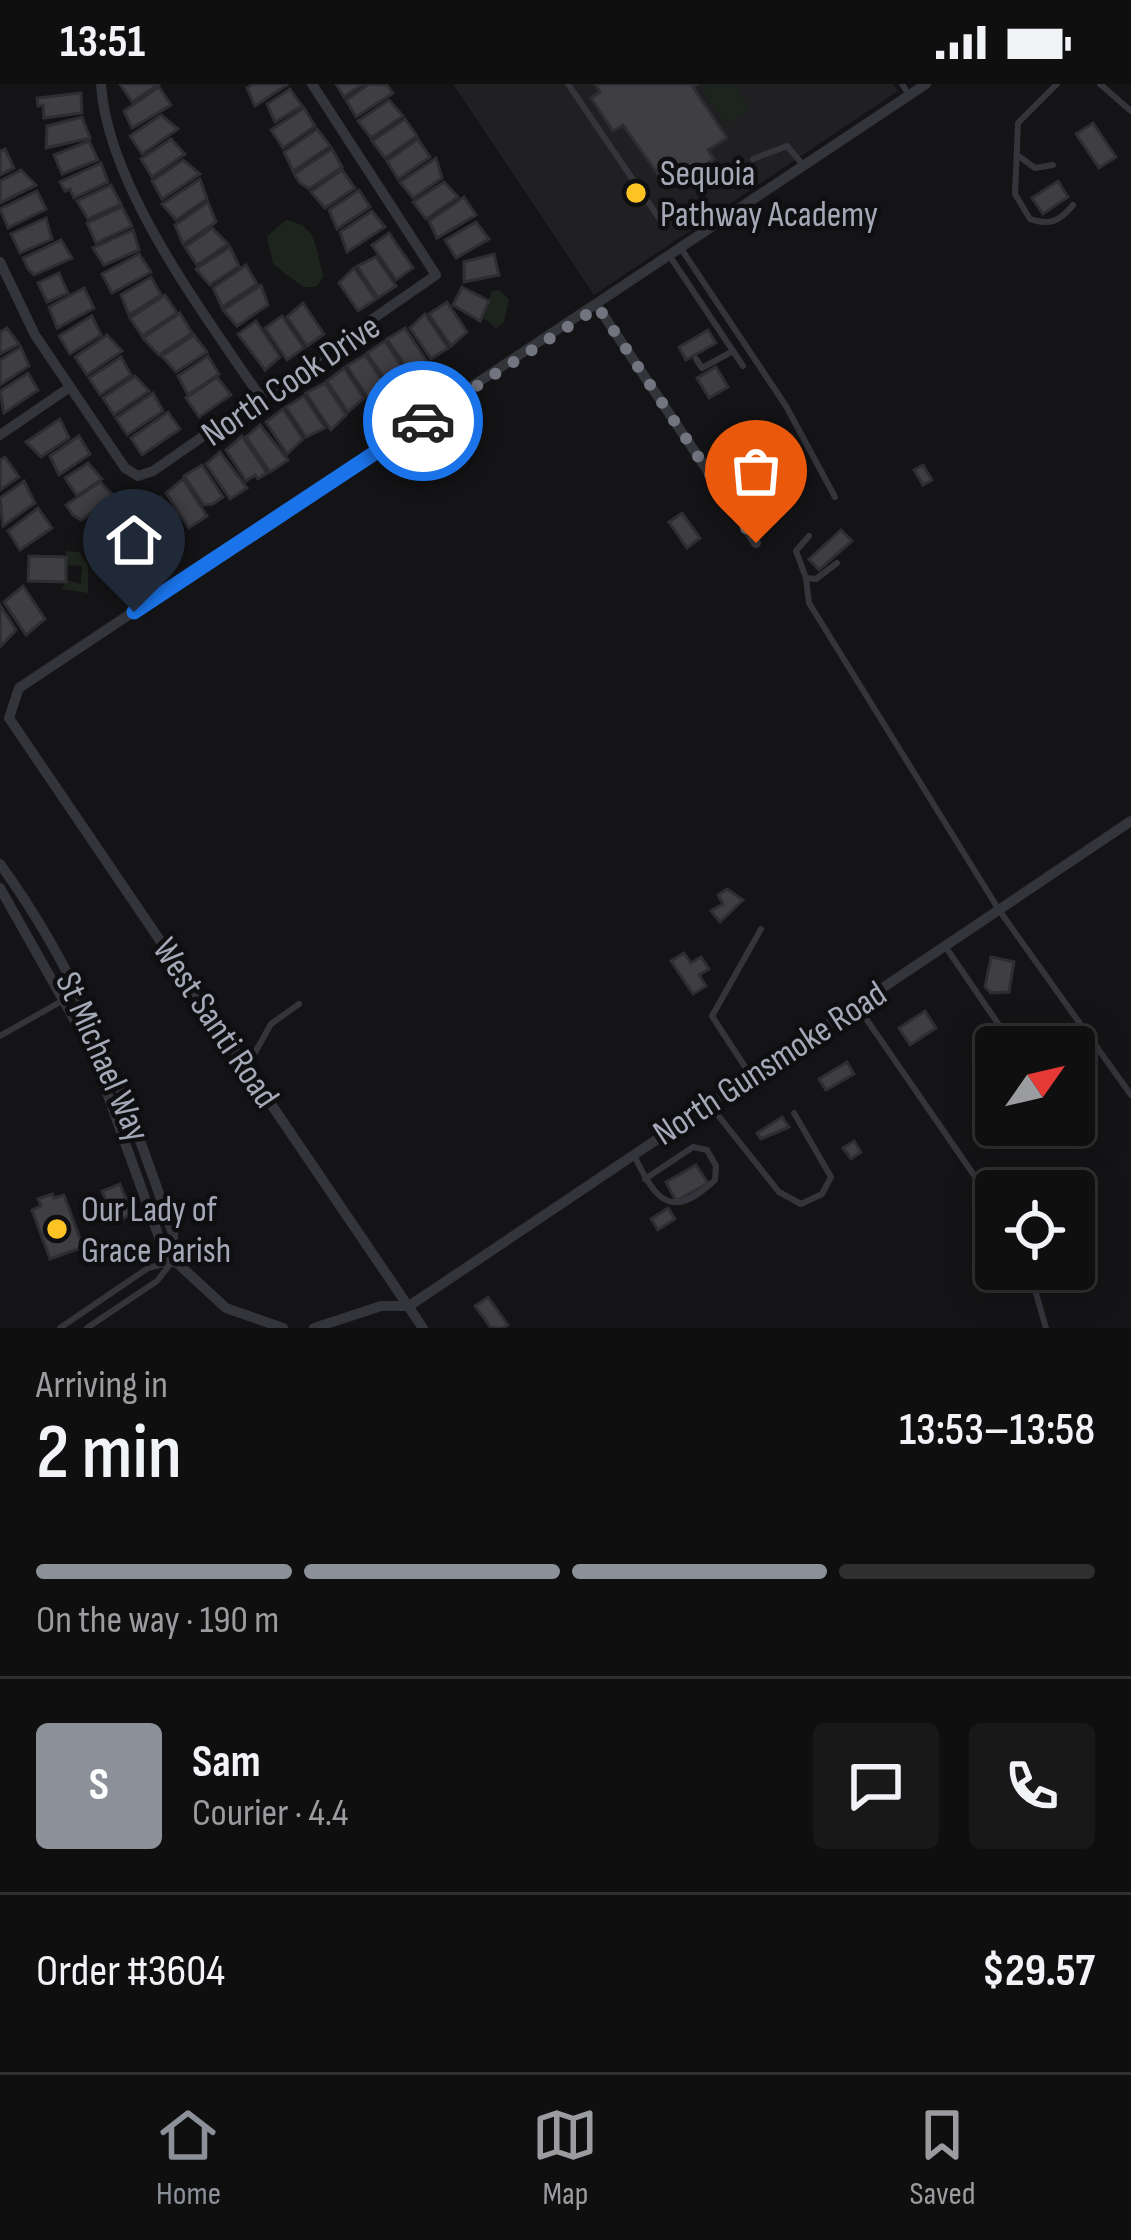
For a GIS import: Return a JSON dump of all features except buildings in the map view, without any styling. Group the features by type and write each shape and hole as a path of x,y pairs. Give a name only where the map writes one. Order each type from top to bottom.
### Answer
{"street":[{"path":"100,84 110,135 160,243 261,398"},
{"name":"North Cook Drive","path":"70,387 124,468 138,476 261,398 436,275 312,84"},
{"path":"756,543 598,307 906,90 926,84"},
{"path":"0,262 35,335 70,387 0,435"},
{"name":"West Santi Road","path":"423,1328 9,718 19,688 598,307"},
{"name":"North Gunsmoke Road","path":"409,1306 707,1101 1131,821"},
{"name":"St Michael Way","path":"0,865 79,991 139,1129 173,1234 172,1262"},
{"name":"St Michael Way","path":"0,887 66,998 125,1134 157,1240 172,1262 226,1308 283,1328"},
{"path":"314,1328 381,1306 409,1306"}],"lane":[{"path":"568,84 661,220"},
{"path":"1057,84 1018,122 1013,136 1020,157 1015,194 1030,219 1054,223 1073,206"},
{"path":"1100,84 1131,111"},
{"path":"753,159 787,146 804,166"},
{"path":"1020,157 1035,168 1053,165"},
{"path":"676,254 743,366"},
{"path":"676,254 786,406 835,496"},
{"path":"696,358 702,368 733,351"},
{"path":"809,536 796,551 809,603 998,910 1131,1095"},
{"path":"806,578 816,579 837,563"},
{"path":"749,1073 712,1016 760,929"},
{"path":"945,946 1000,1026"},
{"path":"0,1036 79,991"},
{"path":"248,1067 271,1024 299,1004"},
{"path":"855,1004 975,1177"},
{"path":"707,1101 779,1192 802,1204 822,1194 831,1177 794,1113"},
{"path":"125,1134 139,1129"},
{"path":"633,1152 645,1178 659,1198 683,1204 715,1180 716,1166 707,1150 693,1147 645,1178"},
{"path":"60,1328 148,1268 172,1262"},
{"path":"87,1328 157,1281 172,1262"},
{"path":"1035,1290 1046,1328"}],"shaded area":[{"name":"Sequoia Pathway Academy","path":"453,84 893,84 898,91 594,295"},
{"path":"733,84 750,109 726,125 700,86"},
{"path":"286,220 305,228 314,240 324,276 316,287 303,287 273,264 267,236"},
{"path":"499,290 509,300 504,322 496,328 483,318 492,291"},
{"path":"66,551 79,552 88,565 88,593 62,589 66,580 81,584 82,566 66,565"}],"way so far":[{"path":"423,421 598,307 756,543"}],"place":[{"name":"Sequoia Pathway Academy","path":"636,193"},
{"name":"Our Lady of Grace Parish","path":"57,1229"}],"route":[{"path":"134,612 423,421"}]}
